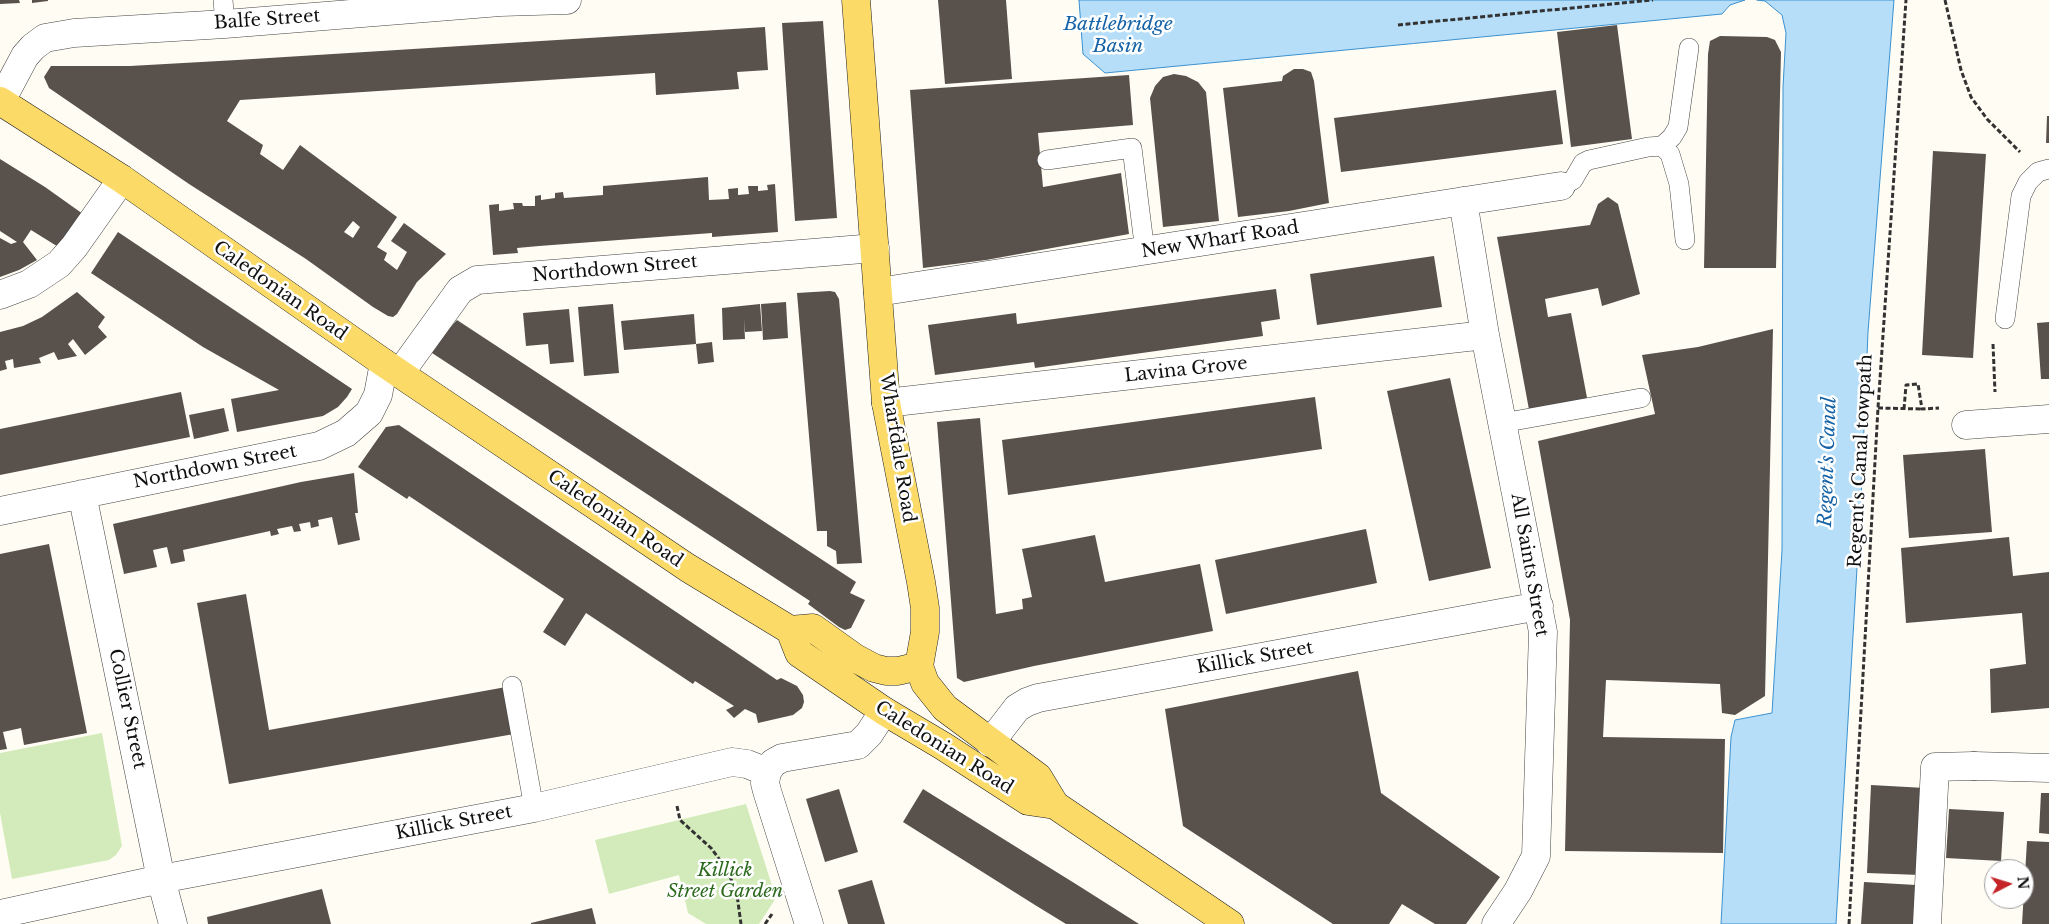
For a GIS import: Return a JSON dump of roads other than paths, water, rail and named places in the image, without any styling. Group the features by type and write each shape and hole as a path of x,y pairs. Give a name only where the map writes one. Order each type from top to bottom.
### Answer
{"main road":[{"name":"Wharfdale Road","path":"856,0 886,404 921,582 924,608 926,632 920,666"},
{"name":"Caledonian Road","path":"0,101 122,179 392,368 688,568 790,630 799,653 884,711 944,746 1028,801 1055,805 1230,924"},
{"path":"790,630 813,628 855,658 874,668 898,671 920,666 925,683 945,708 1038,777 1055,805"}],"street":[{"name":"Balfe Street","path":"0,101 25,56 45,38 224,12 567,0"},
{"path":"0,295 29,284 59,264 74,248 122,179"},
{"name":"New Wharf Road","path":"878,292 1561,186"},
{"name":"All Saints Street","path":"1463,201 1485,335 1543,632 1536,856 1518,891 1496,924"},
{"name":"Northdown Street","path":"0,511 319,446 346,433 359,423 374,405 392,368 460,290 477,280 875,248"},
{"name":"Lavina Grove","path":"886,404 1485,335"},
{"path":"1966,425 2049,419"},
{"name":"Collier Street","path":"82,494 161,879 173,924"},
{"name":"Killick Street","path":"990,743 1017,708 1038,698 1539,606"},
{"path":"809,924 767,791 767,772 773,763 782,758 858,745 869,734 884,711"},
{"name":"Killick Street","path":"0,914 161,879 534,808 732,762 747,764 767,772"},
{"path":"1927,924 1935,767 2049,768"}],"lane":[{"path":"1561,186 1573,180 1583,164 1589,160 1648,147 1662,146 1672,137 1678,127 1689,48"},
{"path":"1662,146 1670,154 1679,184 1684,240"},
{"path":"1047,160 1132,148 1145,252"},
{"path":"2005,319 2021,196 2028,182 2044,171"},
{"path":"1502,423 1640,398"},
{"path":"512,686 534,808"}],"water":[{"name":"Battlebridge Basin","path":"1079,0 1745,0 1730,5 1722,14 1105,73 1083,54"},
{"name":"Regent's Canal","path":"1757,0 1894,0 1868,332 1861,500 1836,924 1721,924 1731,737 1735,720 1772,713 1782,550 1783,87 1786,33 1782,15 1765,1"}],"park label":[{"name":"Killick Street Garden","path":"725,881"}]}
